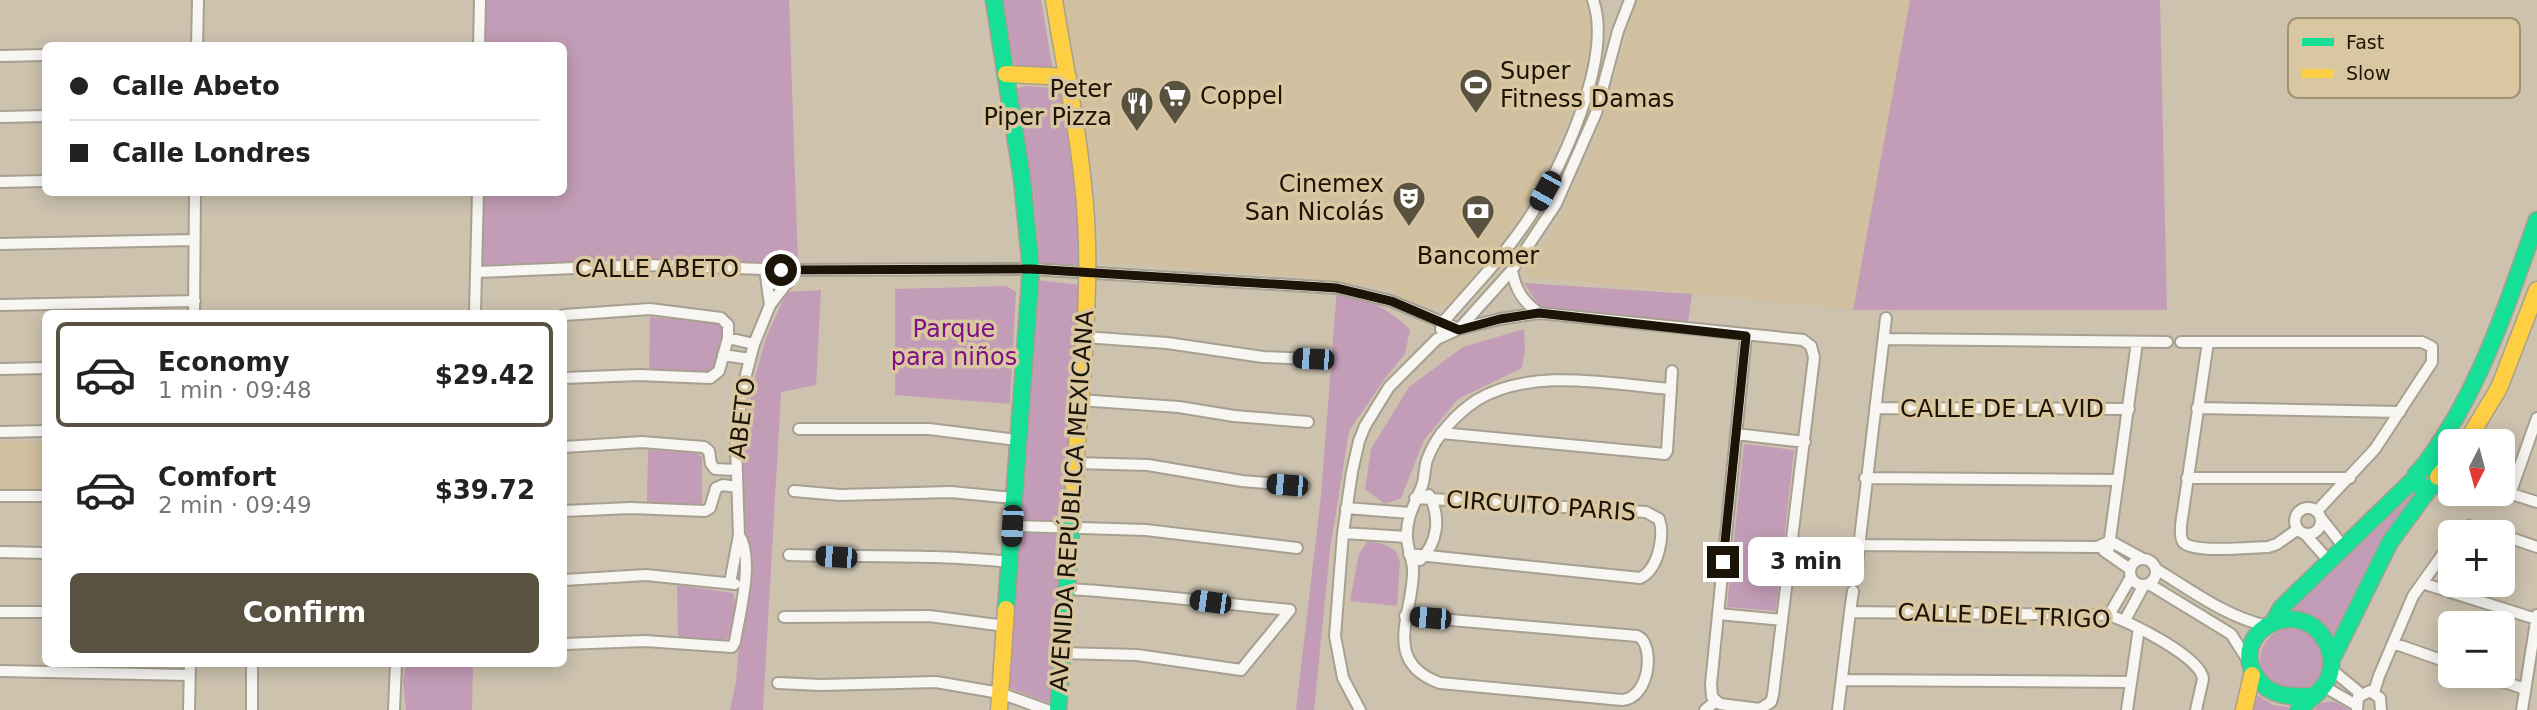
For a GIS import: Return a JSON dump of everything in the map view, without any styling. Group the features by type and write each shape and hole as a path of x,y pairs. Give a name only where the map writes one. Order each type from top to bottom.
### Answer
{"main road":[{"path":"994,0 1026,205 1031,269 999,710"},
{"name":"AVENIDA REPÚBLICA MEXICANA","path":"1054,0 1087,207 1084,337 1058,710"},
{"path":"1006,74 1068,77"},
{"path":"2244,710 2253,642 2281,608 2420,472 2477,377 2537,220"},
{"path":"2476,429 2498,388 2534,297 2510,295"},
{"path":"2420,472 2432,468 2434,483"},
{"path":"2298,710 2317,691 2389,542 2438,478"},
{"path":"2270,624 2286,619 2300,620 2312,625 2322,634 2329,646 2331,664"},
{"path":"2250,669 2266,694 2276,699 2300,701 2317,691"}],"street":[{"path":"198,0 198,42"},
{"path":"479,42 480,0"},
{"path":"1437,340 1443,322 1506,250 1536,208 1582,110 1598,36 1597,13 1593,0"},
{"path":"1459,330 1512,271 1556,204 1596,113 1618,31 1630,0"},
{"path":"0,56 42,55"},
{"path":"1582,110 1596,113"},
{"path":"0,117 42,116"},
{"path":"0,182 42,181"},
{"path":"194,310 195,196"},
{"path":"475,310 478,196"},
{"path":"0,244 194,240"},
{"name":"CALLE ABETO","path":"477,272 648,265 797,270 1031,269 1337,288 1391,301 1459,330"},
{"path":"765,269 771,305"},
{"name":"ABETO","path":"739,535 737,418 754,344 771,305 797,270"},
{"path":"1512,271 1514,283 1522,297 1539,313"},
{"path":"0,305 195,301"},
{"path":"567,315 650,309 720,318 727,323 729,334 716,374 710,378 639,375 567,378"},
{"path":"1360,710 1343,678 1336,651 1337,601 1346,508 1352,472 1365,426 1389,387 1437,340 1459,330 1500,319 1539,313 1803,340 1809,344 1814,357 1805,442 1773,695 1768,705 1760,709 1720,704 1712,697 1711,684 1746,336"},
{"path":"1856,573 1886,318"},
{"path":"729,334 754,344"},
{"path":"1084,337 1167,343 1263,357 1313,359"},
{"path":"1884,339 2167,342"},
{"path":"2137,342 2109,547 2136,584 2146,585 2231,634 2250,669"},
{"path":"2182,342 2208,342 2428,344 2434,352 2432,362 2375,449 2319,515 2318,530 2302,532 2268,547 2200,549 2182,540 2181,525 2208,342"},
{"path":"723,355 750,359"},
{"path":"0,369 42,368"},
{"path":"1441,433 1663,454 1667,451 1672,371"},
{"path":"1423,485 1426,463 1441,433 1476,401 1494,391 1528,382 1554,380 1671,389"},
{"path":"1079,400 1157,404 1234,416 1307,422"},
{"name":"CALLE DE LA VID","path":"1875,408 2129,409"},
{"path":"2197,408 2400,412"},
{"path":"2515,471 2537,418"},
{"path":"799,429 929,429 1017,440"},
{"path":"0,432 42,431"},
{"path":"1737,434 1805,442"},
{"path":"567,447 642,442 704,447 709,452 711,464 719,470 736,470"},
{"path":"1075,463 1148,466 1242,481 1304,486"},
{"path":"1866,478 2118,480"},
{"path":"2187,478 2350,478"},
{"name":"CIRCUITO PARIS","path":"1423,485 1436,510 1435,535 1424,557 1413,567 1407,537 1409,513 1423,485"},
{"path":"567,511 631,508 705,511 710,508 712,494 719,486 737,487"},
{"path":"794,491 840,495 951,492 1013,498"},
{"path":"2515,495 2537,502"},
{"path":"0,496 42,496"},
{"name":"CIRCUITO PARIS","path":"1409,554 1640,578 1647,575 1654,564 1661,530 1659,519 1646,512 1415,498"},
{"path":"1346,508 1409,513"},
{"path":"2329,561 2302,532 2295,521 2298,513 2305,508 2319,515 2343,546"},
{"path":"1012,526 1146,530 1297,548"},
{"path":"1343,533 1407,537"},
{"path":"730,583 739,535"},
{"path":"567,644 645,641 732,647 744,584 744,542 739,535"},
{"path":"2515,540 2537,547"},
{"path":"1858,545 2109,547 2151,562 2155,569 2155,578 2146,585"},
{"path":"0,552 42,553"},
{"path":"789,555 936,555 1010,562"},
{"path":"2130,573 2135,562 2143,559"},
{"path":"2374,692 2413,596 2438,561"},
{"path":"1405,615 1637,636 1643,638 1646,643 1644,685 1630,699 1622,700 1440,683 1421,675 1409,659 1404,641 1405,615 1413,567"},
{"path":"2155,569 2230,613 2250,622 2270,624"},
{"name":"CALLE DEL TRIGO","path":"2109,615 2130,573"},
{"path":"567,580 646,575 744,584"},
{"path":"2422,583 2537,617 2522,710"},
{"name":"CALLE DEL TRIGO","path":"2125,620 2146,585"},
{"path":"1061,653 1147,656 1241,670 1290,610 1220,604 1162,595 1067,589"},
{"path":"1838,710 1853,591"},
{"path":"0,612 42,612"},
{"name":"CALLE DEL TRIGO","path":"1850,612 2109,615 2139,628 2186,656 2199,668 2203,679 2196,710"},
{"path":"1718,614 1782,620"},
{"path":"784,617 929,616 1005,626"},
{"path":"2127,710 2139,628"},
{"path":"2393,643 2438,659"},
{"path":"2331,664 2361,694"},
{"path":"252,667 252,710"},
{"path":"394,710 396,667"},
{"path":"0,671 189,669 188,710"},
{"path":"1842,680 2131,682"},
{"path":"778,683 821,685 936,682 1000,693 1047,710"},
{"path":"2515,685 2525,688"},
{"path":"2317,691 2357,708 2361,694"},
{"path":"2361,694 2374,692"},
{"path":"2374,692 2382,701 2381,710"},
{"path":"1705,710 1716,701"}],"shaded area":[{"path":"1061,0 1588,0 1593,14 1594,41 1578,98 1524,209 1493,256 1460,297 1449,304 1433,306 1411,302 1390,290 1372,286 1302,277 1101,262 1097,198 1103,198 1091,167"},
{"path":"1641,0 1910,0 1853,310 1521,276 1544,248 1590,153 1610,96 1634,8"},
{"path":"0,442 42,442 42,491 0,489"}],"green space":[{"path":"485,0 789,0 798,264 480,267 481,196 567,196 567,42 484,42"},
{"path":"1001,0 1041,0 1053,71 1016,69"},
{"path":"1910,0 2160,0 2167,310 1853,310"},
{"path":"1028,86 1061,89 1078,209 1080,263 1073,265 1040,264 1034,199 1017,88"},
{"path":"1037,280 1080,285 1065,519 1048,524 1035,523 1018,516"},
{"path":"1524,283 1692,294 1688,323 1540,307"},
{"name":"Parque para niños","path":"1007,286 1016,292 1010,404 895,395 895,289"},
{"path":"1337,288 1376,305 1410,330 1405,354 1349,431 1330,550 1314,710 1296,710 1321,496"},
{"path":"821,290 816,385 781,392 763,710 730,710 736,682 746,558 740,461 751,391 767,335 787,292"},
{"path":"650,317 721,323 724,329 711,374 649,371"},
{"path":"1524,329 1525,351 1522,368 1458,399 1424,440 1401,498 1385,504 1365,489 1371,449 1409,387 1463,347"},
{"path":"1744,444 1794,450 1776,611 1727,607"},
{"path":"648,450 697,453 702,457 702,507 647,504"},
{"path":"2412,493 2415,494 2338,635 2333,639 2290,614 2293,603"},
{"path":"1023,533 1055,534 1061,537 1065,546 1054,695 1047,702 1009,688 1005,680 1018,536"},
{"path":"1368,541 1383,544 1396,551 1400,561 1397,606 1350,601 1359,554"},
{"path":"677,585 733,593 734,619 725,642 678,638"},
{"path":"2292,628 2310,634 2318,642 2324,660 2318,678 2310,686 2292,692 2274,686 2266,678 2260,660 2266,642 2274,634"},
{"path":"405,667 473,667 472,710 406,710 403,683"},
{"path":"2256,694 2273,705 2288,707 2289,710 2249,710 2252,695"},
{"path":"2335,702 2350,710 2314,710 2319,704"}],"traffic: fast":[{"path":"994,0 1022,179 1031,269 1006,609"},
{"path":"2424,467 2432,468 2438,477 2435,486 2425,489 2419,486 2416,474 2460,410 2486,357 2537,220"},
{"path":"2273,623 2281,608 2415,478"},
{"path":"1058,710 1074,486"},
{"path":"2332,659 2390,542 2429,489"},
{"path":"2298,710 2319,692 2328,679 2330,651 2315,628 2300,620 2270,624 2258,633 2251,646 2250,661 2257,678 2275,692 2289,696 2311,696"}],"traffic: slow":[{"path":"1054,0 1070,90 1086,212 1085,334 1074,486"},
{"path":"1006,74 1068,77"},
{"path":"2474,429 2499,388 2537,290"},
{"path":"999,710 1006,609"},
{"path":"2244,710 2252,675"}],"place":[{"name":"Super Fitness Damas","path":"1476,115"},
{"name":"Coppel","path":"1175,126"},
{"name":"Peter Piper Pizza","path":"1137,133"},
{"name":"Cinemex San Nicolás","path":"1409,228"},
{"name":"Bancomer","path":"1478,241"}],"route":[{"path":"781,270 1031,269 1337,288 1391,301 1459,330 1500,319 1539,313 1746,336 1723,562"}]}
